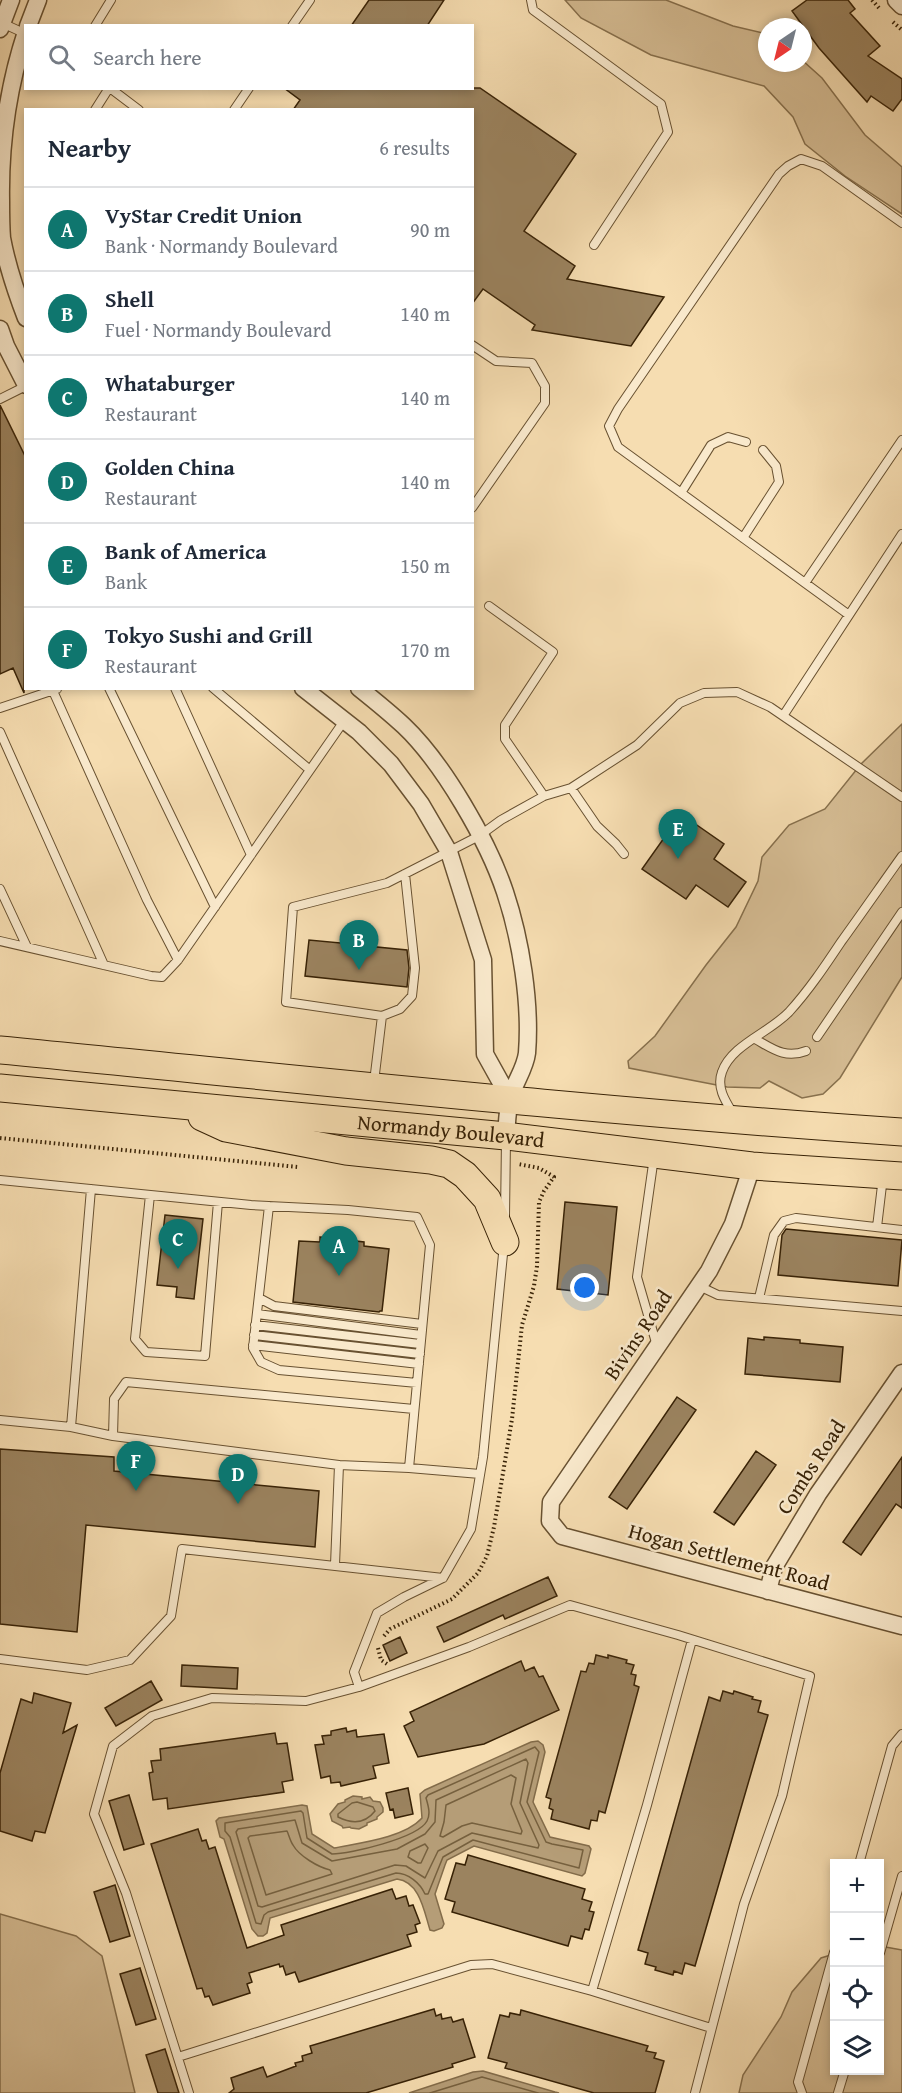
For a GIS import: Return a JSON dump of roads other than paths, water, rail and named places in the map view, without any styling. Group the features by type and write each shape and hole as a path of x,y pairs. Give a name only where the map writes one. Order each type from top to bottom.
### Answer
{"main road":[{"name":"Normandy Boulevard","path":"0,1050 510,1100 902,1132"},
{"name":"Normandy Boulevard","path":"0,1088 506,1136 752,1166 892,1176"},
{"path":"176,1105 226,1128 346,1151 449,1164 465,1175 487,1199 505,1242"}],"street":[{"path":"1,26 11,0"},
{"path":"29,24 38,0"},
{"path":"896,0 902,6"},
{"path":"24,38 5,119 0,170 2,236 12,281 24,313"},
{"path":"0,329 24,381"},
{"path":"305,690 359,732 391,765 421,804 449,852 483,960 485,1054 510,1100"},
{"path":"361,690 405,727 435,762 461,801 505,892 521,960 527,1019 526,1056 510,1100 506,1136"},
{"name":"Bivins Road","path":"550,1521 551,1502 709,1271 733,1224 752,1166"},
{"name":"Combs Road","path":"768,1591 774,1567 818,1494 902,1373"},
{"name":"Hogan Settlement Road","path":"550,1521 562,1536 902,1626"}],"lane":[{"path":"96,24 111,0"},
{"path":"293,24 310,0"},
{"path":"531,0 534,10 661,104 668,132 594,245"},
{"path":"1,26 24,34"},
{"path":"96,108 109,90"},
{"path":"113,90 137,108"},
{"path":"235,108 248,90"},
{"path":"849,615 618,447 609,426 624,400 779,174 788,166 801,159 822,166 902,223"},
{"path":"474,346 496,361 532,363 545,386 545,402 474,505"},
{"path":"0,399 24,381"},
{"path":"681,493 711,445 728,437 746,442"},
{"path":"805,583 902,440"},
{"path":"743,538 778,482 776,466 764,450"},
{"path":"783,716 902,534"},
{"path":"489,606 553,652 505,725 505,739 544,796"},
{"path":"0,708 55,690 147,900 178,960"},
{"path":"110,690 215,907"},
{"path":"176,690 251,855"},
{"path":"215,690 309,770"},
{"path":"405,874 415,968 412,996 400,1009 382,1016 286,1002 293,907 387,883 405,874 449,852 544,796 571,788 638,745 680,703 704,693 737,692 770,707 902,798"},
{"path":"0,941 162,977 178,960 344,721"},
{"path":"0,732 104,965"},
{"path":"571,788 597,826 624,854"},
{"path":"737,1120 721,1092 721,1074 728,1060 787,1013 813,983 902,856"},
{"path":"0,889 27,947"},
{"path":"817,1037 902,912"},
{"path":"374,1086 382,1016"},
{"path":"755,1039 779,1052 794,1056 806,1051"},
{"path":"359,1687 354,1672 377,1613 443,1578 471,1529 480,1474 505,1242 506,1136"},
{"path":"654,1154 637,1277 657,1346"},
{"path":"877,1227 892,1176"},
{"path":"0,1180 218,1202 417,1217 430,1245 409,1468"},
{"path":"71,1427 91,1190"},
{"path":"150,1195 135,1339 146,1352 205,1356 218,1202"},
{"path":"269,1206 253,1346 261,1362 279,1370 417,1383"},
{"path":"759,1298 774,1234 784,1221 796,1218 902,1230"},
{"path":"699,1286 718,1295 902,1310"},
{"path":"258,1298 274,1306 423,1324"},
{"path":"257,1314 421,1339"},
{"path":"255,1325 421,1339"},
{"path":"254,1335 420,1354"},
{"path":"253,1346 418,1364"},
{"path":"113,1436 114,1399 126,1382 414,1409"},
{"path":"0,1420 71,1427 113,1436 339,1465 480,1474"},
{"path":"335,1565 339,1465"},
{"path":"0,1659 87,1670 129,1660 171,1616 182,1549 443,1578"},
{"path":"189,2093 126,1893 94,1814 113,1746 152,1716 212,1698 306,1701 359,1687 469,1647 570,1605 810,1676 782,1796 744,1904 695,2093"},
{"path":"592,1991 647,1805 692,1640"},
{"path":"860,1859 892,1746 902,1734"},
{"path":"884,1936 902,1876"},
{"path":"178,2056 471,1965 492,1964 592,1991 711,2028"},
{"path":"802,2093 798,2082 830,1966"},
{"path":"838,2093 843,2075"}],"water":[{"path":"538,1741 543,1745 545,1752 533,1802 550,1837 589,1846 591,1849 585,1873 582,1876 474,1846 447,1860 435,1894 444,1924 442,1928 434,1931 430,1930 416,1891 405,1881 397,1879 270,1918 267,1933 263,1936 258,1936 252,1929 224,1839 220,1837 216,1821 219,1818 302,1805 307,1806 312,1834 334,1848 381,1839 414,1825 422,1818 420,1794 425,1790 531,1742"},
{"path":"353,1796 362,1797 362,1799 370,1797 373,1801 380,1802 383,1812 377,1819 359,1829 343,1828 332,1821 330,1814 338,1804"},
{"path":"483,2071 559,2093 409,2093 473,2072"}],"place":[{"name":"Bank of America","path":"678,859"},
{"name":"Shell","path":"359,970"},
{"name":"Whataburger","path":"178,1269"},
{"name":"VyStar Credit Union","path":"339,1276"},
{"name":"Tokyo Sushi and Grill","path":"136,1491"},
{"name":"Golden China","path":"238,1504"}]}
